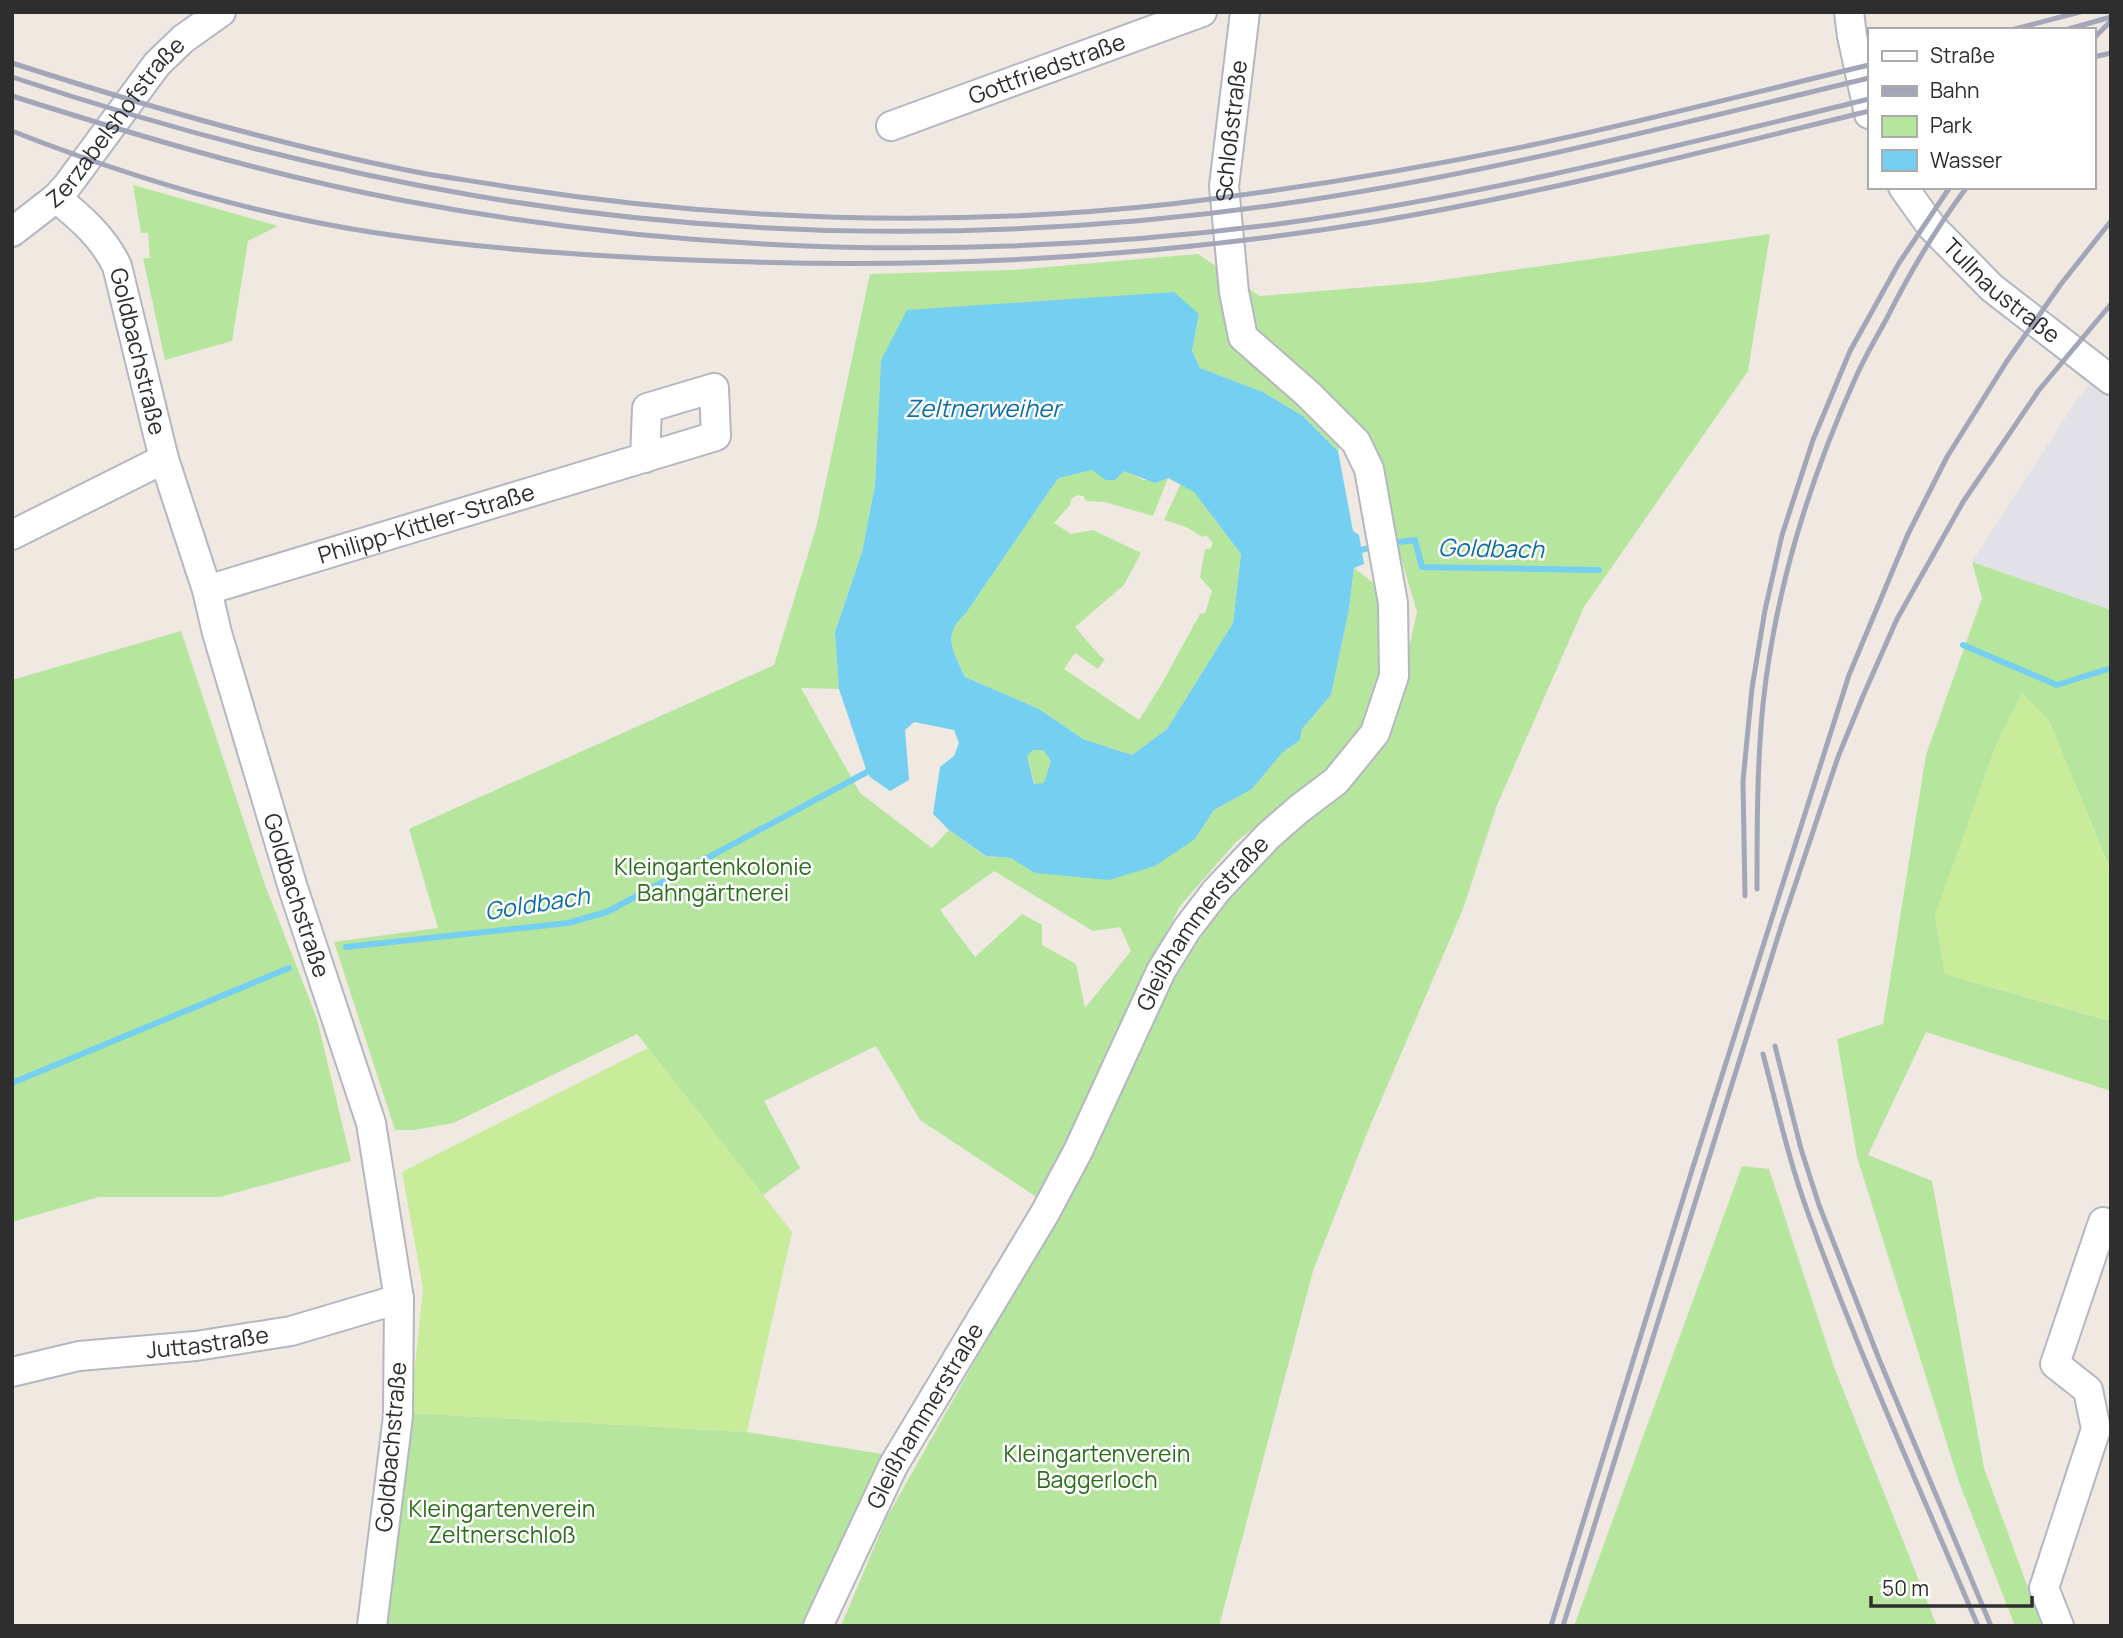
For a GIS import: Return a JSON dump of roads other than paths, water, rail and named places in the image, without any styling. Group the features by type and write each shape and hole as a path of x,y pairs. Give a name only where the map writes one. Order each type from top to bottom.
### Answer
{"street":[{"name":"Zerzabelshofstraße","path":"12,232 56,198 157,64 183,39 220,12"},
{"name":"Gottfriedstraße","path":"891,126 1202,12"},
{"name":"Schloßstraße","path":"1232,249 1224,186 1245,12"},
{"path":"1849,12 1868,109"},
{"name":"Tullnaustraße","path":"1904,189 1931,226 1992,288 2111,380"},
{"name":"Goldbachstraße","path":"56,198 97,235 109,249 117,266 164,459 207,590 217,633 310,942 371,1123 399,1299 398,1416 372,1626"},
{"name":"Gleißhammerstraße","path":"818,1626 893,1466 1045,1213 1078,1152 1161,971 1187,929 1216,891 1268,836 1336,781 1375,733 1394,676 1393,603 1369,470 1356,442 1308,394 1243,337 1234,292 1232,249"},
{"name":"Philipp-Kittler-Straße","path":"207,590 645,458"},
{"path":"12,535 164,459"},
{"path":"2059,1626 2044,1588 2096,1429 2088,1390 2055,1364 2103,1222 2111,1225"},
{"name":"Juttastraße","path":"12,1373 79,1356 196,1346 290,1331 399,1299"}],"water":[{"name":"Zeltnerweiher","path":"1174,292 1199,314 1192,351 1200,368 1263,392 1303,416 1338,451 1353,531 1359,535 1364,564 1354,568 1349,609 1331,695 1302,729 1300,740 1282,753 1252,789 1214,810 1195,839 1155,866 1109,880 1035,873 1011,858 986,856 949,830 933,814 940,767 954,756 959,743 954,730 914,722 905,730 909,780 890,791 867,772 839,689 835,632 862,552 875,485 881,360 907,310","holes":["1092,470 1106,480 1115,480 1124,471 1155,483 1168,478 1194,492 1241,554 1233,623 1167,729 1132,755 1083,739 1039,709 965,677 952,644 958,621 1059,478","1033,750 1043,750 1051,761 1044,783 1034,784 1027,756"]}],"waterway":[{"name":"Goldbach","path":"1391,543 1415,540 1422,567 1599,570"},
{"name":"Goldbach","path":"1361,550 1377,546"},
{"name":"Goldbach","path":"1963,645 2057,685 2111,668"},
{"name":"Goldbach","path":"346,947 568,923 607,912 867,772"},
{"name":"Goldbach","path":"12,1083 289,968"}],"railway":[{"path":"2019,28 2080,12"},
{"path":"2072,28 2111,17"},
{"path":"2095,37 2111,21"},
{"path":"2095,57 2111,53"},
{"path":"12,63 257,135 432,175 674,207 757,214 923,218 1089,212 1171,204 1350,179 1570,137 1868,65"},
{"path":"12,77 125,113 240,145 471,195 671,221 873,231 1075,226 1275,205 1500,165 1868,78"},
{"path":"12,96 257,168 406,201 625,233 845,247 1065,243 1285,223 1505,184 1868,99"},
{"path":"12,131 101,164 237,205 377,233 518,250 613,257 755,262 911,263 990,261 1146,250 1224,243 1379,221 1564,184 1868,111"},
{"path":"1745,896 1743,781 1752,688 1765,610 1782,535 1813,440 1850,351 1899,263 1949,189"},
{"path":"1757,889 1758,773 1763,704 1776,620 1796,538 1823,457 1862,363 1924,251 1966,189"},
{"path":"1551,1626 1849,675 1908,534 1947,457 2007,361 2061,284 2111,221"},
{"path":"1563,1626 1781,927 1838,757 1863,696 1897,619 1963,502 2039,390 2111,304"},
{"path":"1775,1046 1801,1149 1819,1205 1879,1359 1991,1626"},
{"path":"1763,1054 1795,1174 1827,1265 1978,1626"}],"park label":[{"name":"Kleingartenkolonie Bahngärtnerei","path":"713,880"},
{"name":"Kleingartenverein Baggerloch","path":"1097,1467"},
{"name":"Kleingartenverein Zeltnerschloß","path":"502,1522"}]}
